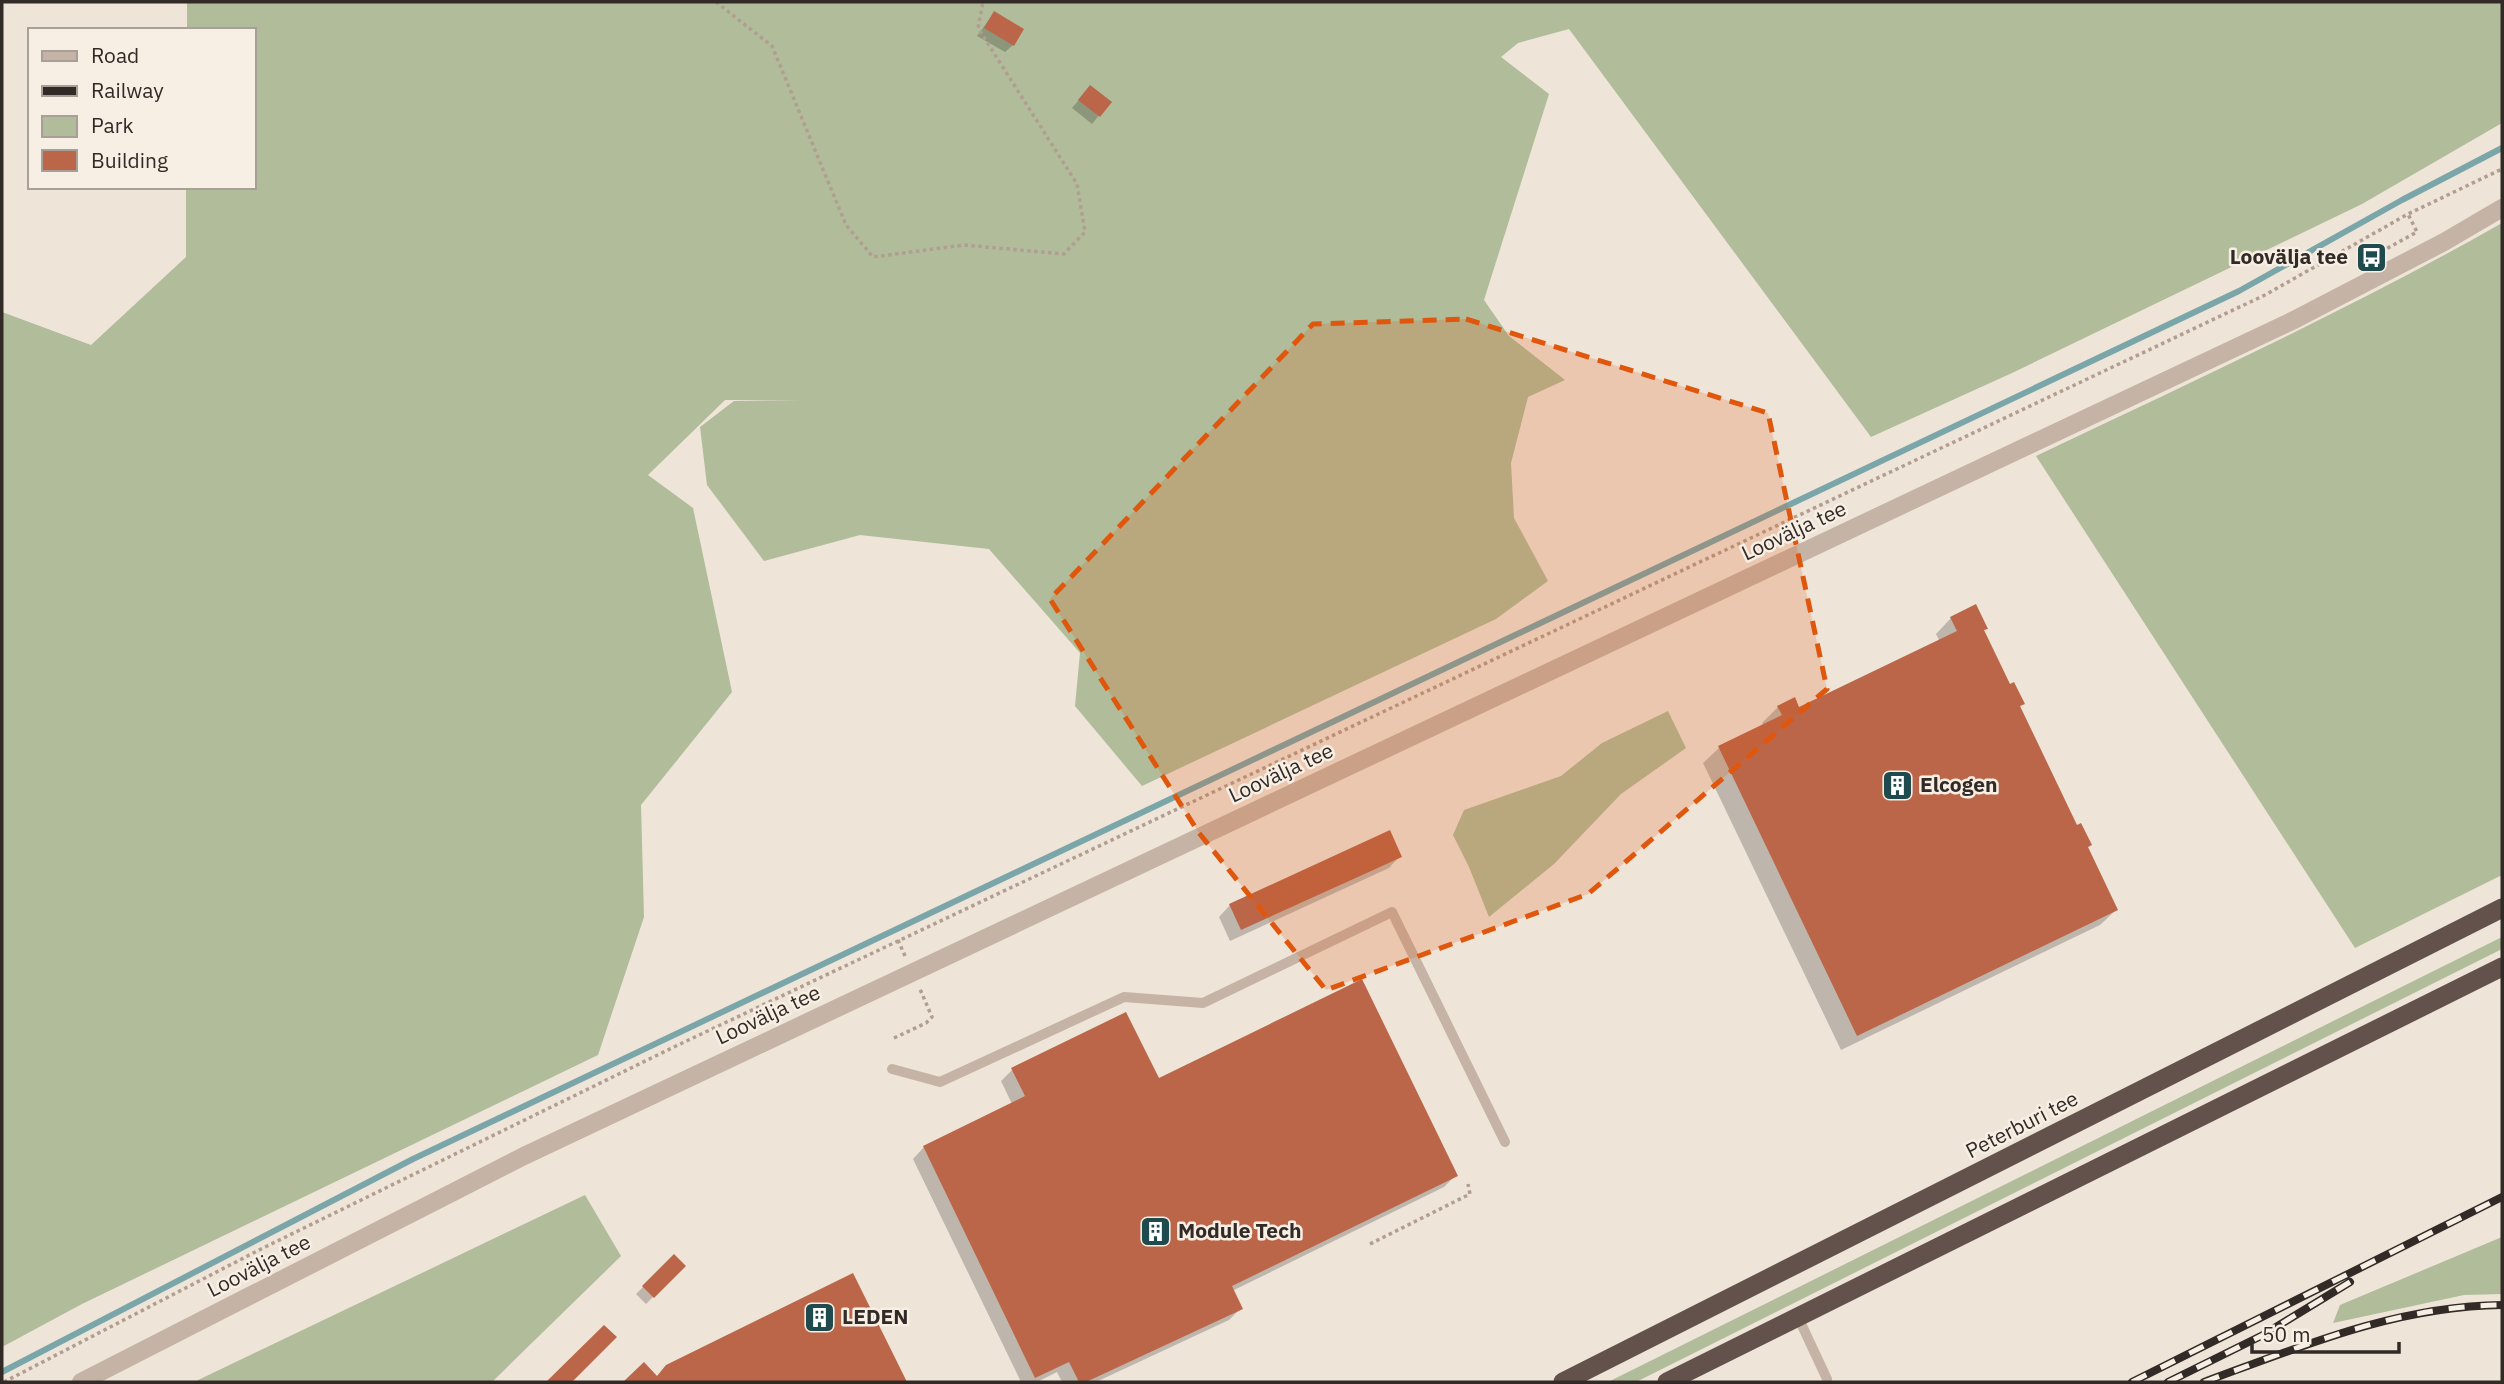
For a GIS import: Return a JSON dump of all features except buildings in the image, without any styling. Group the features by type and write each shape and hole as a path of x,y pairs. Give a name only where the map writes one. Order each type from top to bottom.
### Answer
{"highway":[{"name":"Peterburi tee","path":"1563,1382 2502,908"},
{"path":"1667,1382 2502,967"}],"street":[{"name":"Loovälja tee","path":"81,1382 524,1156 910,967 2294,320 2444,242 2502,208"}],"lane":[{"path":"892,1069 940,1082 1124,997 1203,1003 1392,912 1505,1142"},
{"path":"1798,1317 1827,1380"}],"path":[{"path":"716,2 772,46 846,225 873,257 964,245 1064,254 1085,232 1077,184 978,28 983,2"},
{"path":"4,1382 261,1249 678,1045 2265,295 2408,214 2502,169"},
{"path":"2371,257 2417,232 2408,214"},
{"path":"894,1038 932,1017 898,940"},
{"path":"1370,1244 1470,1194 1468,1184"}],"highlighted area":[{"path":"1466,319 1768,413 1827,689 1588,894 1326,990 1199,833 1050,599 1313,324"}],"green space":[{"path":"187,2 2502,2 2502,123 2362,204 2012,373 1871,437 1569,29 1518,43 1501,57 1549,94 1484,300 1509,336 1565,380 1528,397 1511,463 1514,518 1548,581 1496,619 1142,786 1075,706 1080,653 989,549 860,535 764,561 707,485 700,427 734,401 804,400 725,400 648,475 693,508 732,692 641,805 644,917 598,1055 82,1304 2,1347 2,312 91,345 186,257 186,189 256,189 256,28 187,28"},
{"path":"2502,223 2502,875 2355,948 2036,456 2330,315"},
{"path":"1668,711 1686,748 1621,794 1554,864 1489,917 1453,835 1464,810 1561,776 1602,743"},
{"path":"2502,937 2502,949 1636,1382 1608,1382"},
{"path":"585,1195 621,1256 492,1382 194,1382"},
{"path":"2502,1237 2502,1294 2464,1295 2333,1323 2340,1305"}],"waterway":[{"path":"2,1372 413,1159 2239,291 2502,148"}],"railway":[{"path":"2132,1382 2502,1197"},
{"path":"2168,1382 2263,1335 2350,1282"},
{"path":"2204,1382 2314,1342 2387,1320 2463,1307 2502,1305"}],"place":[{"name":"Loovälja tee","path":"2371,257"},
{"name":"Elcogen","path":"1897,785"},
{"name":"Module Tech","path":"1155,1231"},
{"name":"LEDEN","path":"819,1317"}]}
